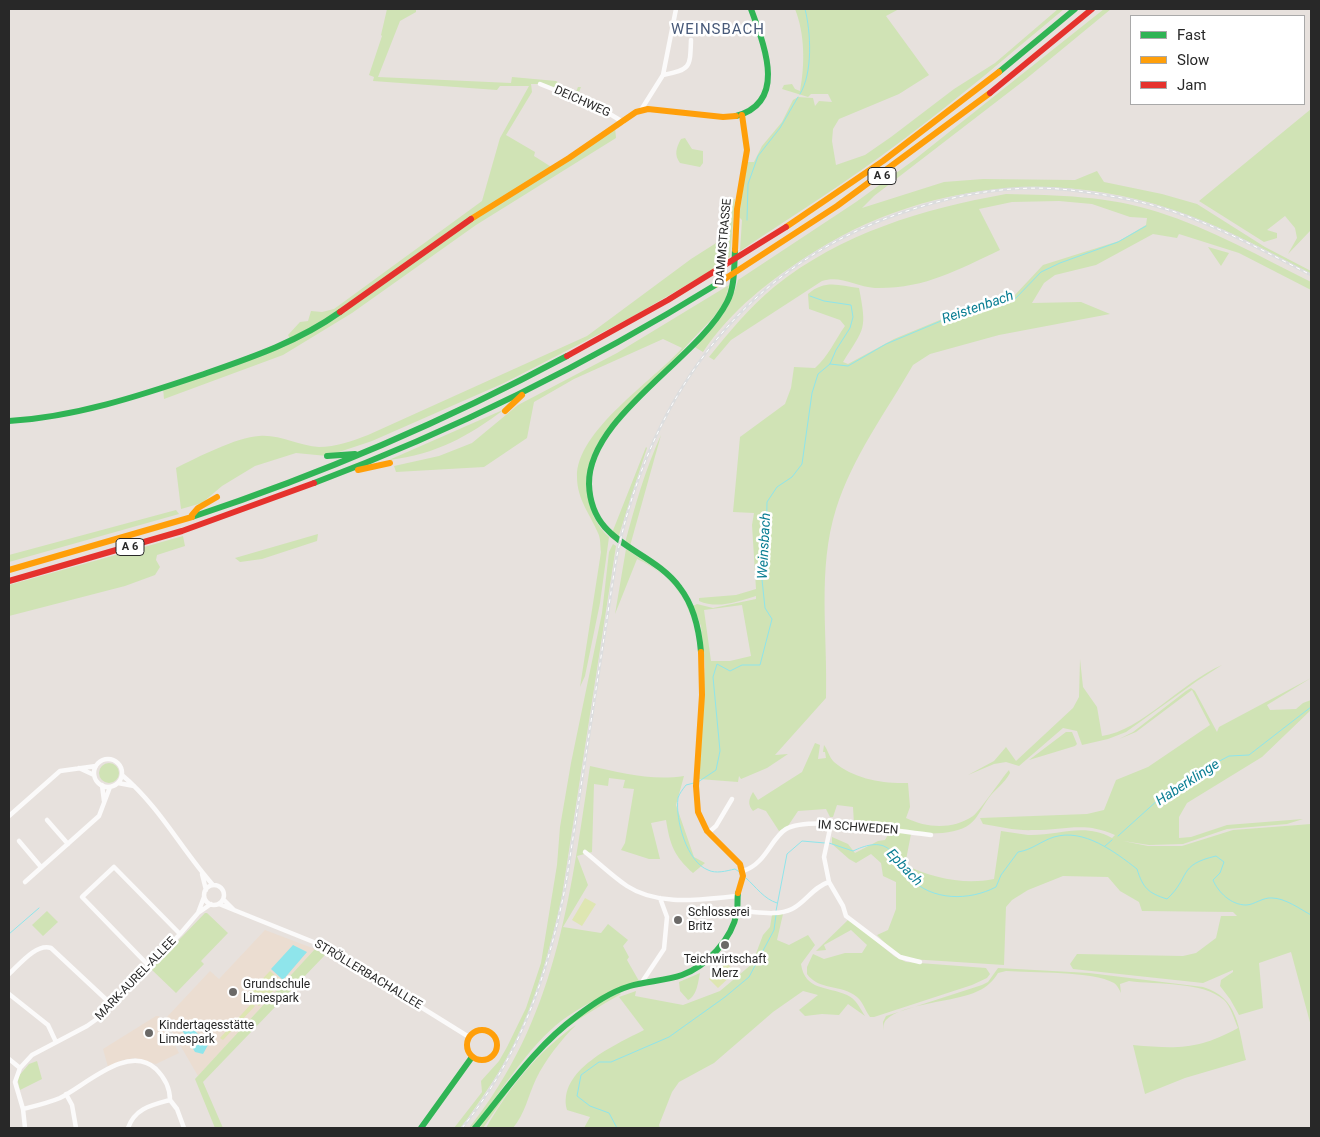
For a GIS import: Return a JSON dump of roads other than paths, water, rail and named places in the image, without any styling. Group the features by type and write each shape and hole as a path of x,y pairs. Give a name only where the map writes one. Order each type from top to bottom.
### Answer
{"main road":[{"path":"9,421 40,419 131,399 274,350 321,325 473,217 569,158 641,110 700,113 720,117 742,115 758,105 769,80 767,55 751,9"},
{"name":"A 6","path":"9,570 190,517 360,454 517,382 616,330 720,270 897,151 1075,9"},
{"name":"A 6","path":"9,581 75,564 180,532 346,472 527,390 635,332 718,284 827,214 904,159 1004,82 1092,9"},
{"name":"DAMMSTRASSE","path":"708,833 699,813 696,788 702,650 695,617 681,588 672,579 656,565 615,540 601,525 593,507 588,485 590,466 599,445 611,429 726,306 730,294 735,225 745,169 746,125 742,115"},
{"path":"505,411 527,390"},
{"path":"327,456 360,454"},
{"path":"346,472 390,463"},
{"path":"190,517 198,508 217,497"},
{"path":"475,1128 527,1062 547,1040 575,1018 616,991 642,982 675,977 699,967 716,950 738,911 738,896 743,871 738,861 708,833"},
{"path":"484,1030 493,1034 497,1044 495,1053 487,1060 472,1057 467,1049 468,1037 474,1032 484,1030"},
{"path":"420,1128 472,1057"}],"street":[{"path":"641,110 663,75 676,9"},
{"path":"663,75 686,69 691,40"},
{"name":"DEICHWEG","path":"540,84 600,108 623,122"},
{"path":"94,775 96,766 101,760 114,759 121,766 122,775 118,783"},
{"path":"9,816 60,772 96,766"},
{"path":"79,768 94,775 102,785 104,801"},
{"path":"122,775 135,786 176,835 202,874 213,885 222,889 223,899 219,904 211,904 204,898 206,890 202,874"},
{"path":"25,882 98,816 110,787 118,783 135,786"},
{"path":"102,785 110,787"},
{"path":"708,833 716,826 732,799"},
{"path":"47,820 68,844"},
{"path":"831,824 824,857 829,882 843,906 846,916 900,958 920,962"},
{"name":"IM SCHWEDEN","path":"743,871 754,866 786,829 797,826 831,824 931,835"},
{"path":"19,841 42,867"},
{"path":"585,852 627,886 660,898 694,900 738,896"},
{"path":"149,966 82,897 114,867 180,934"},
{"path":"738,911 769,913 792,909 815,888 829,882"},
{"path":"206,890 213,885"},
{"name":"MARK-AUREL-ALLEE","path":"198,913 204,898"},
{"path":"642,982 664,949 667,917 660,898"},
{"name":"STRÖLLERBACHALLEE","path":"223,899 234,912"},
{"name":"MARK-AUREL-ALLEE","path":"25,1128 22,1109 12,1082 20,1068 32,1055 98,1020 198,913 211,904"},
{"name":"STRÖLLERBACHALLEE","path":"219,904 234,912 321,945 468,1037"},
{"path":"9,974 38,948 45,946 51,948 112,1005"},
{"path":"9,994 48,1025 56,1042"},
{"path":"9,1060 20,1068"},
{"path":"22,1109 66,1094 89,1078 132,1061 151,1064 163,1076 170,1092 170,1100 177,1109 184,1128"},
{"path":"66,1094 72,1105 76,1128"},
{"path":"128,1128 133,1116 144,1108 170,1100"}],"water":[{"path":"293,945 307,952 283,980 271,969"},
{"path":"185,1020 208,1045 203,1054 195,1052 179,1025"}],"waterway":[{"name":"Weinsbach","path":"800,94 807,75 810,52 809,29 805,9"},
{"name":"Weinsbach","path":"747,220 748,184 758,156 780,128 798,97"},
{"name":"Reistenbach","path":"830,364 848,366 886,344 953,316 1015,299 1041,272 1118,242 1146,226"},
{"name":"Weinsbach","path":"698,782 716,770 720,751 713,677 717,664 730,671 742,665 760,665 772,619 765,608 761,570 766,547 767,502 777,487 792,477 802,464 812,393 818,374 830,364 836,350 850,328 853,317 851,305 824,301 810,296"},
{"name":"Haberklinge","path":"1118,836 1159,799 1229,756 1249,755 1311,707"},
{"name":"Weinsbach","path":"694,783 686,785 678,798 678,817 688,850 701,866 708,870 718,872 735,869 741,873"},
{"name":"Epbach","path":"829,843 853,851 872,845 886,847 896,856 910,878 919,886 940,895 951,896 974,895 996,887 1001,875 1018,852 1054,837 1065,835 1088,839 1109,849 1137,869 1147,889 1167,899 1195,863 1216,856 1224,862 1220,873 1213,880 1218,889 1230,900 1246,905 1269,898 1277,898 1311,915"},
{"name":"Haberklinge","path":"1105,846 1112,840"},
{"name":"Epbach","path":"776,911 787,854 802,841 825,843"},
{"name":"Weinsbach","path":"746,878 764,896 777,903"},
{"path":"9,934 39,908"},
{"name":"Epbach","path":"617,1128 609,1113 590,1106 577,1096 581,1075 599,1062 611,1062 669,1037 725,997 749,977 774,930 776,915"}],"railway":[{"path":"462,1128 501,1072 516,1042 541,981 559,917 566,883 616,560 632,499 653,442 681,389 715,341 755,299 801,262 854,232 913,209 951,198 990,191 1030,188 1050,188 1095,193 1159,207 1190,217 1225,232 1311,275"}],"place":[{"name":"Schlosserei Britz","path":"678,920"},
{"name":"Teichwirtschaft Merz","path":"725,945"},
{"name":"Grundschule Limespark","path":"233,992"},
{"name":"Kindertagesstätte Limespark","path":"149,1033"}],"district":[{"name":"WEINSBACH","path":"718,30"}]}
